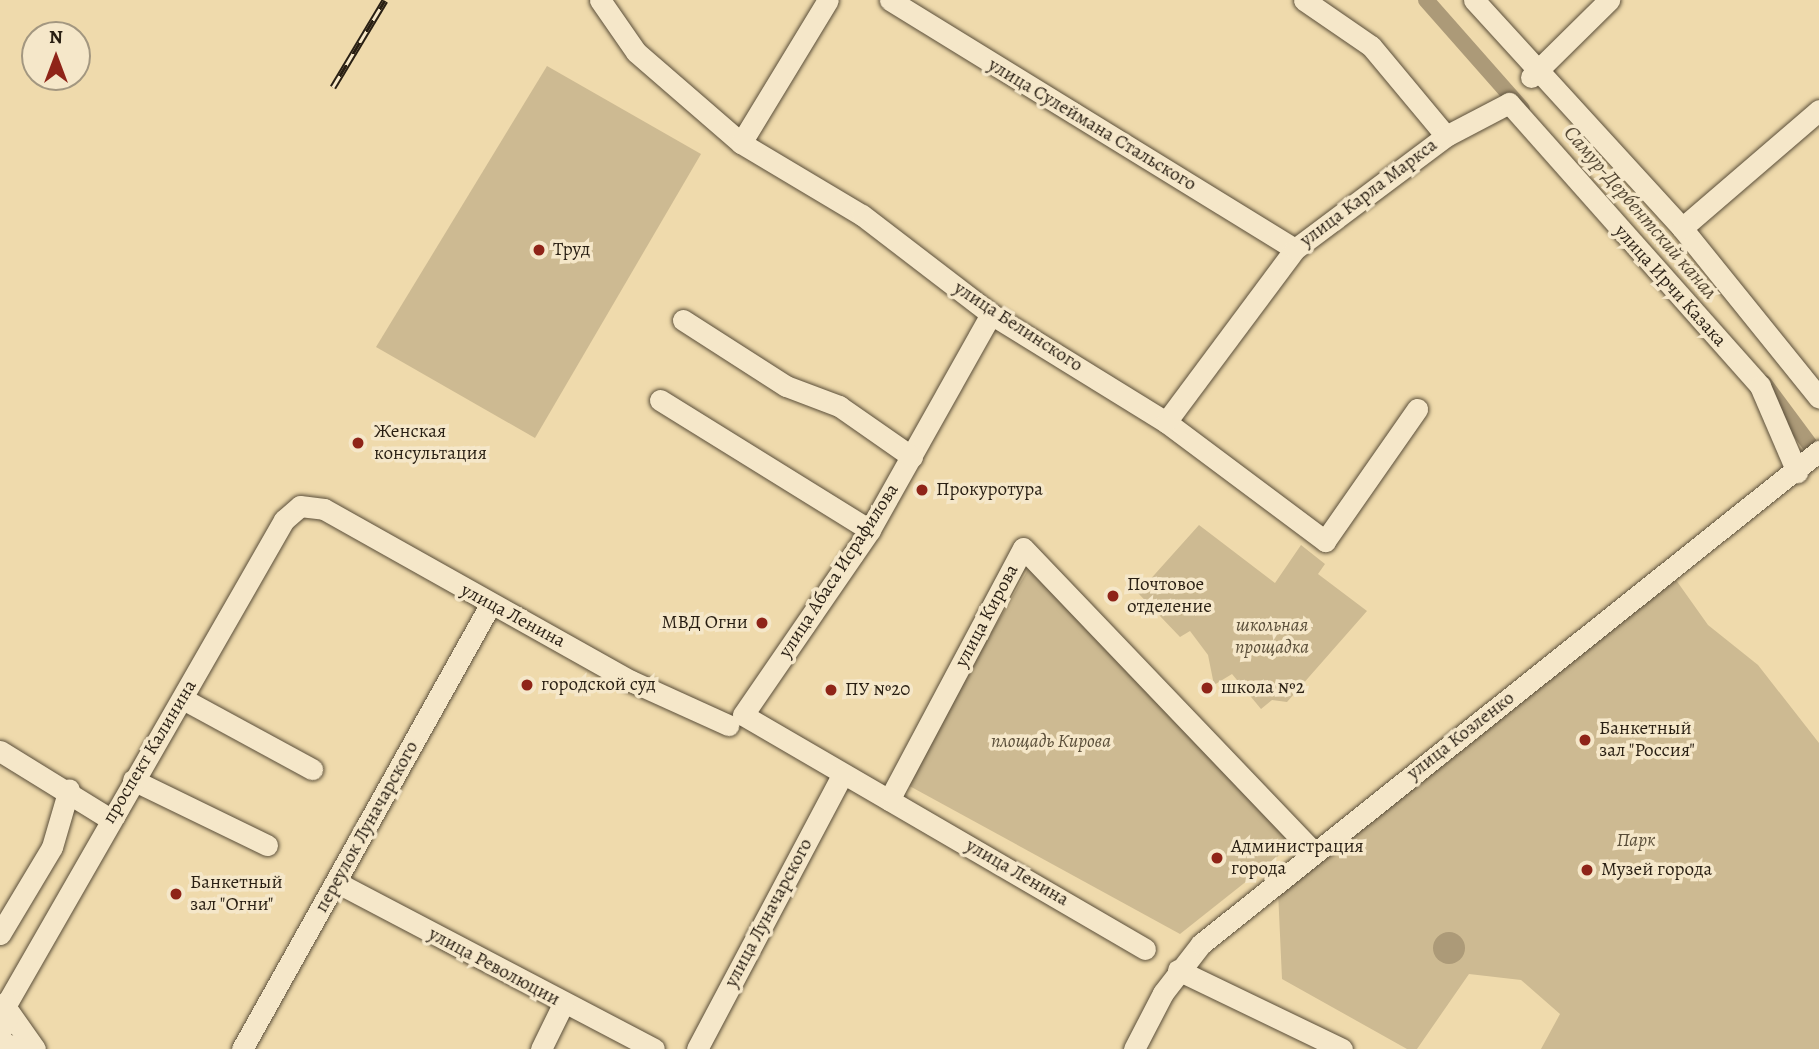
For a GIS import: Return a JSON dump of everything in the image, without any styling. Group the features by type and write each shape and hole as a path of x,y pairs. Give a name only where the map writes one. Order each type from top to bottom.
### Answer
{"street":[{"name":"улица Белинского","path":"600,0 636,52 741,143 862,215 991,314 1166,422 1325,541 1417,409"},
{"path":"741,143 828,0"},
{"name":"улица Сулеймана Стальского","path":"890,0 1294,249"},
{"path":"1304,0 1371,46 1446,136"},
{"path":"1474,0 1534,74 1682,228 1819,398"},
{"path":"1534,74 1609,0"},
{"name":"улица Карла Маркса","path":"1166,422 1294,249 1446,136 1509,103 1517,117"},
{"path":"1682,228 1819,110"},
{"name":"улица Ирчи Казака","path":"1517,117 1760,386 1808,461"},
{"name":"улица Абаса Исрафилова","path":"736,720 870,530 991,314"},
{"path":"683,320 786,386 839,406 912,457"},
{"path":"660,401 870,530"},
{"name":"улица Козленко","path":"1134,1049 1178,970 1314,852 1808,461"},
{"name":"улица Ленина","path":"300,506 324,509 490,605 736,720 889,800 1145,949"},
{"name":"проспект Калинина","path":"0,1032 5,1003 284,520 300,506"},
{"name":"улица Кирова","path":"889,800 1023,548 1145,670 1314,852"},
{"name":"переулок Луначарского","path":"242,1049 490,605"},
{"path":"183,699 312,768"},
{"path":"0,751 69,789 110,819"},
{"name":"улица Луначарского","path":"697,1049 841,777"},
{"path":"133,780 267,845"},
{"path":"0,934 52,847 69,789"},
{"name":"улица Революции","path":"336,882 563,1004 654,1049"},
{"path":"1178,970 1342,1049"},
{"path":"5,1003 36,1049"},
{"path":"541,1049 563,1004"},
{"path":"0,1042 21,1049"}],"green space":[{"name":"Труд","path":"547,66 701,154 535,438 376,347"},
{"name":"школьная прощадка","path":"1199,525 1275,583 1301,545 1325,564 1318,574 1367,611 1287,702 1272,700 1261,709 1232,674 1214,685 1208,655 1190,631 1180,637 1138,593"},
{"name":"площадь Кирова","path":"1029,568 1296,842 1180,934 904,783"},
{"name":"Парк","path":"1676,580 1708,625 1758,665 1819,743 1819,1049 1541,1049 1560,1014 1521,980 1469,974 1417,1049 1407,1049 1282,979 1278,891"}],"shaded area":[{"path":"1449,932 1460,937 1465,948 1460,959 1449,964 1438,959 1433,948 1438,937"}],"waterway":[{"name":"Самур-Дербентский канал","path":"1426,0 1522,109"},
{"name":"Самур-Дербентский канал","path":"1764,383 1819,457"}],"railway":[{"path":"333,87 385,0"}],"place":[{"name":"Труд","path":"539,250"},
{"name":"Женская консультация","path":"358,443"},
{"name":"Прокуротура","path":"922,490"},
{"name":"Почтовое отделение","path":"1113,596"},
{"name":"МВД Огни","path":"762,623"},
{"name":"городской суд","path":"527,685"},
{"name":"школа №2","path":"1207,688"},
{"name":"ПУ №20","path":"831,690"},
{"name":"Банкетный зал \"Россия\"","path":"1585,740"},
{"name":"Администрация города","path":"1217,858"},
{"name":"Музей города","path":"1587,870"},
{"name":"Банкетный зал \"Огни\"","path":"176,894"}]}
